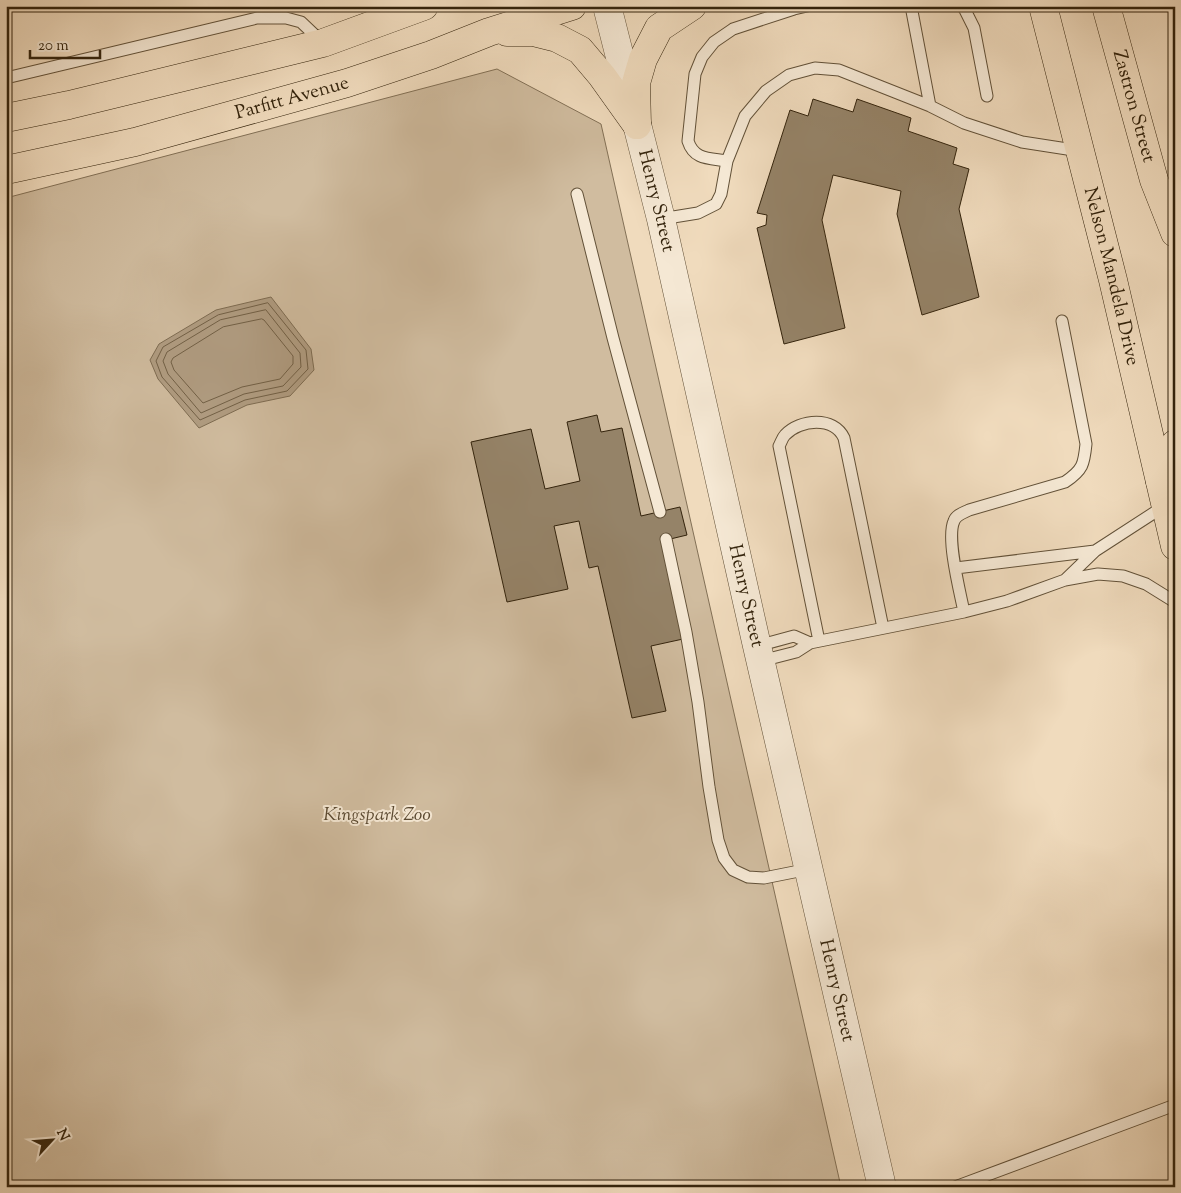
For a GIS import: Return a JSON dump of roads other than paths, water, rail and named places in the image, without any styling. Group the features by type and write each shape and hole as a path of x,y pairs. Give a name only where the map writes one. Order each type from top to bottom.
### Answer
{"highway":[{"path":"6,118 69,105 323,43 424,6"},
{"name":"Parfitt Avenue","path":"6,170 135,142 347,83 489,32 572,6"},
{"path":"637,125 636,83 643,59 659,28 692,6"},
{"path":"1033,6 1050,33"},
{"name":"Nelson Mandela Drive","path":"1044,6 1113,280 1175,546"},
{"name":"Zastron Street","path":"1110,13 1154,180 1175,233"},
{"path":"489,32 533,32 557,38 580,50 602,76 637,125"},
{"path":"6,158 78,142 105,140 135,142"},
{"path":"1163,493 1169,454 1175,444"}],"street":[{"name":"Henry Street","path":"607,6 661,219 808,870 882,1187"}],"lane":[{"path":"727,161 699,156 691,151 688,141 695,74 702,57 714,42 733,29 807,6"},
{"path":"911,6 930,106"},
{"path":"961,6 964,8 974,28 987,96"},
{"path":"6,78 257,18 286,18 301,22 323,43"},
{"path":"661,219 698,213 716,204 721,194 727,161 745,116 766,91 789,75 815,68 839,70 930,106 964,123 1022,142 1080,151"},
{"path":"577,194 613,338 660,512"},
{"path":"964,612 951,530 954,520 960,514 1065,482 1078,474 1084,462 1086,444 1062,321"},
{"path":"814,642 779,446 784,436 796,427 813,423 824,422 834,426 840,430 844,438 883,628"},
{"path":"1065,580 1094,551 1163,493"},
{"path":"666,539 686,632 698,702 709,787 718,840 724,858 733,870 748,877 764,878 808,870"},
{"path":"956,568 1094,551"},
{"path":"759,654 794,636 814,642 964,612 1007,601 1065,580 1098,574 1123,576 1146,584 1175,602"},
{"path":"955,1187 1175,1105"}],"water":[{"path":"271,297 311,349 314,370 290,396 247,405 199,428 158,379 150,360 159,344 216,310"}],"park label":[{"name":"Kingspark Zoo","path":"377,815"}]}
